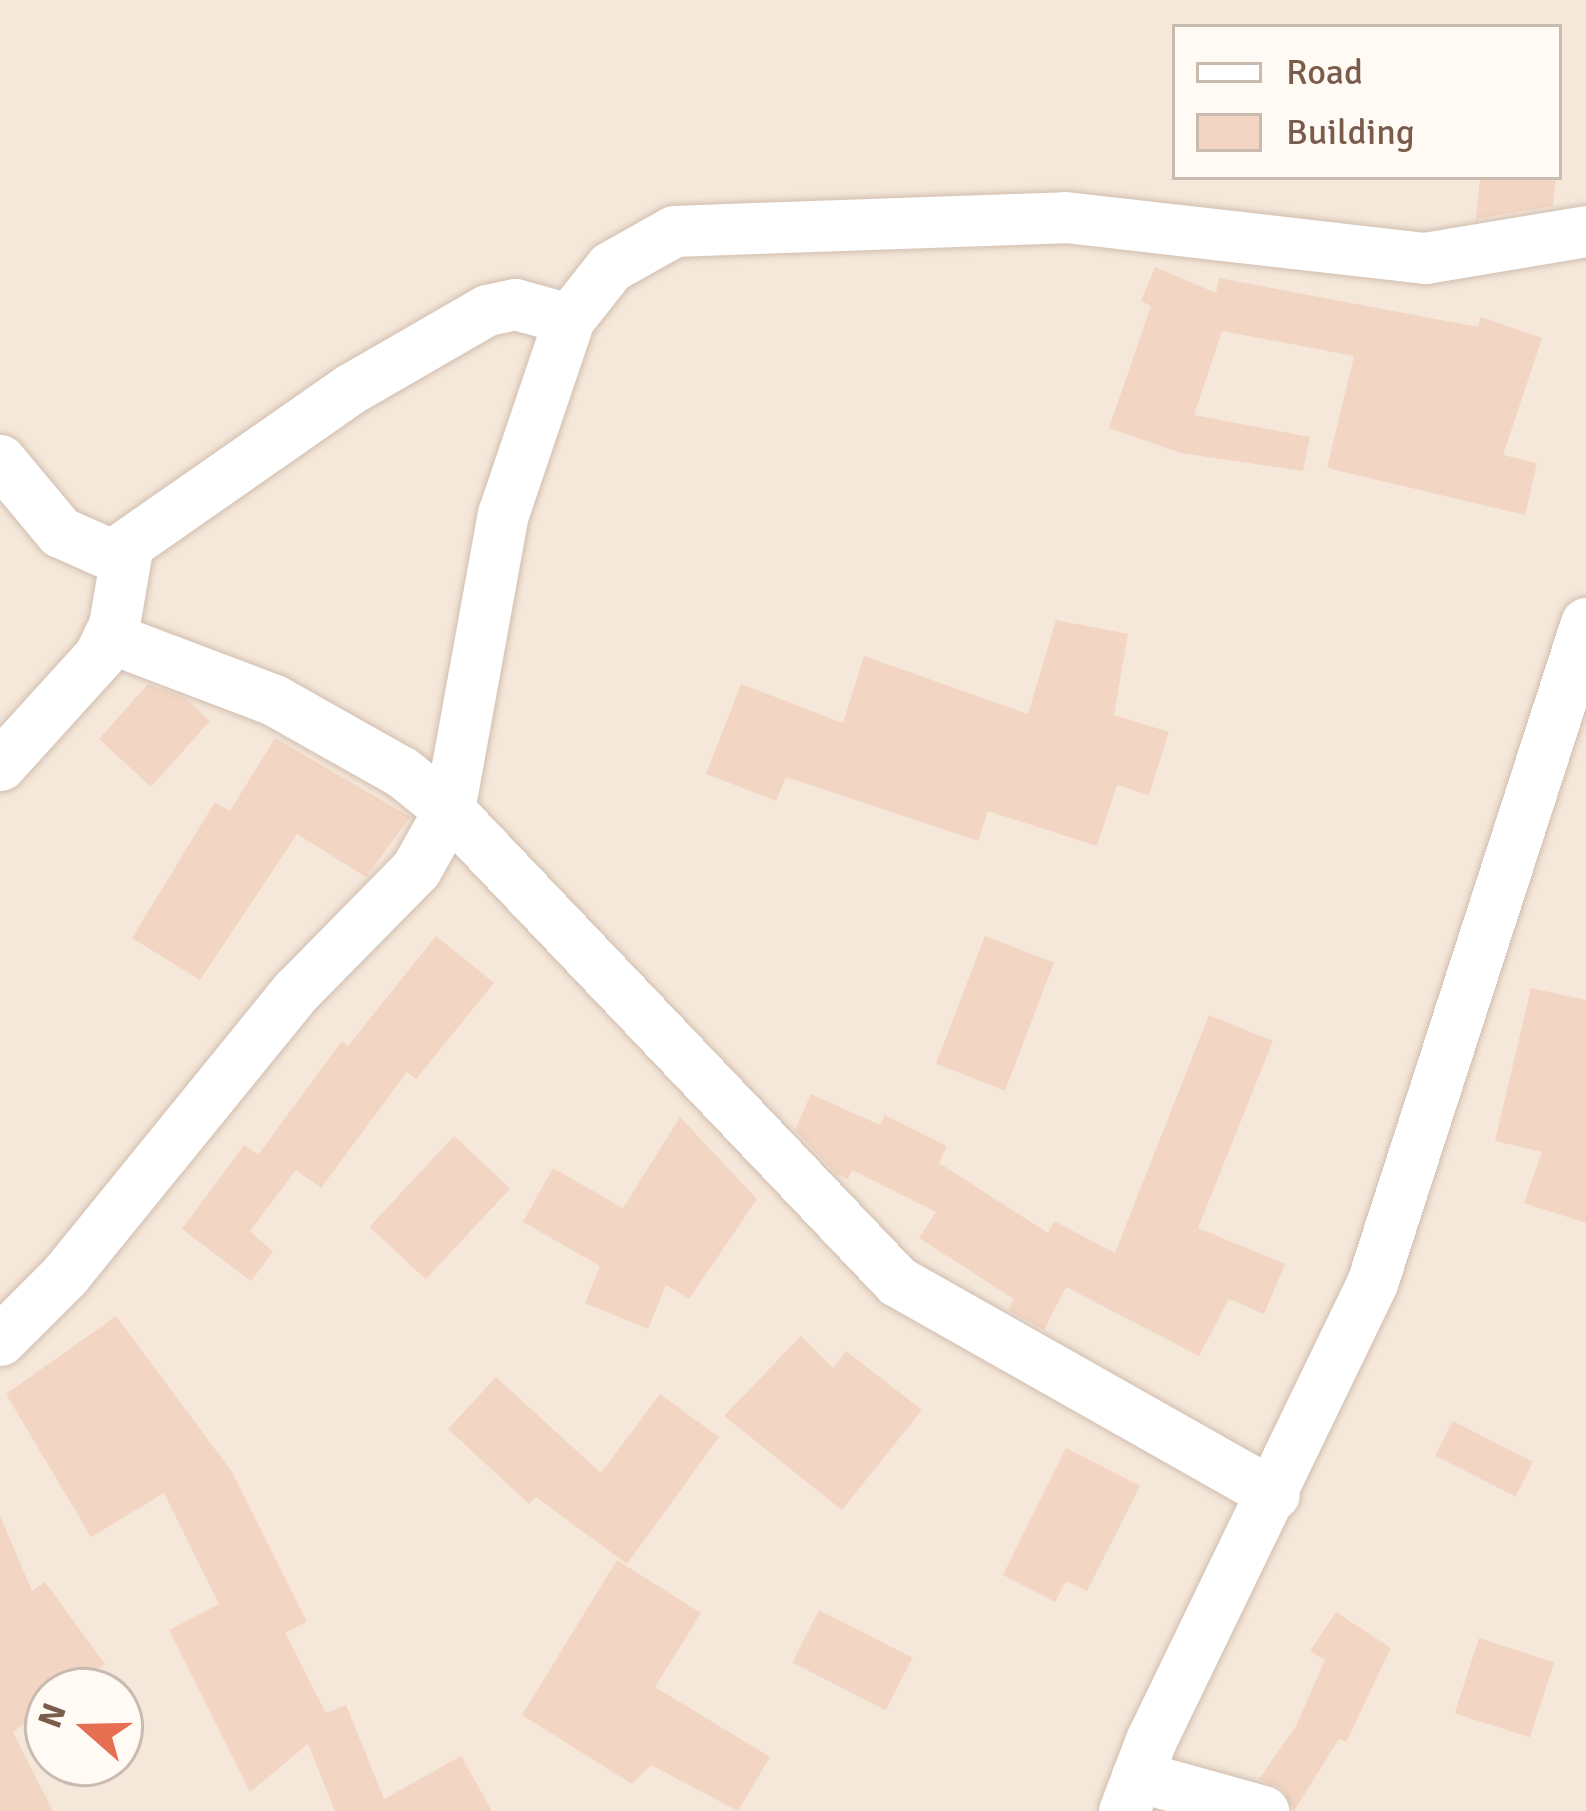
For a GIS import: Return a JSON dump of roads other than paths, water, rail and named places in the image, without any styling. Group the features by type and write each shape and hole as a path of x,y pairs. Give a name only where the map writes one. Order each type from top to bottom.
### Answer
{"street":[{"path":"0,1340 64,1275 296,991 416,869 449,810 502,514 569,319 610,267 674,232 1065,217 1425,258 1586,231"},
{"path":"0,460 60,532 96,554 127,549 350,389 487,310 515,304 569,319"},
{"path":"0,765 99,656 108,637 127,549"},
{"path":"1263,1811 1131,1793 1372,1283 1572,703 1586,623"},
{"path":"108,637 274,700 402,772 449,810 897,1281 1274,1494"}]}
